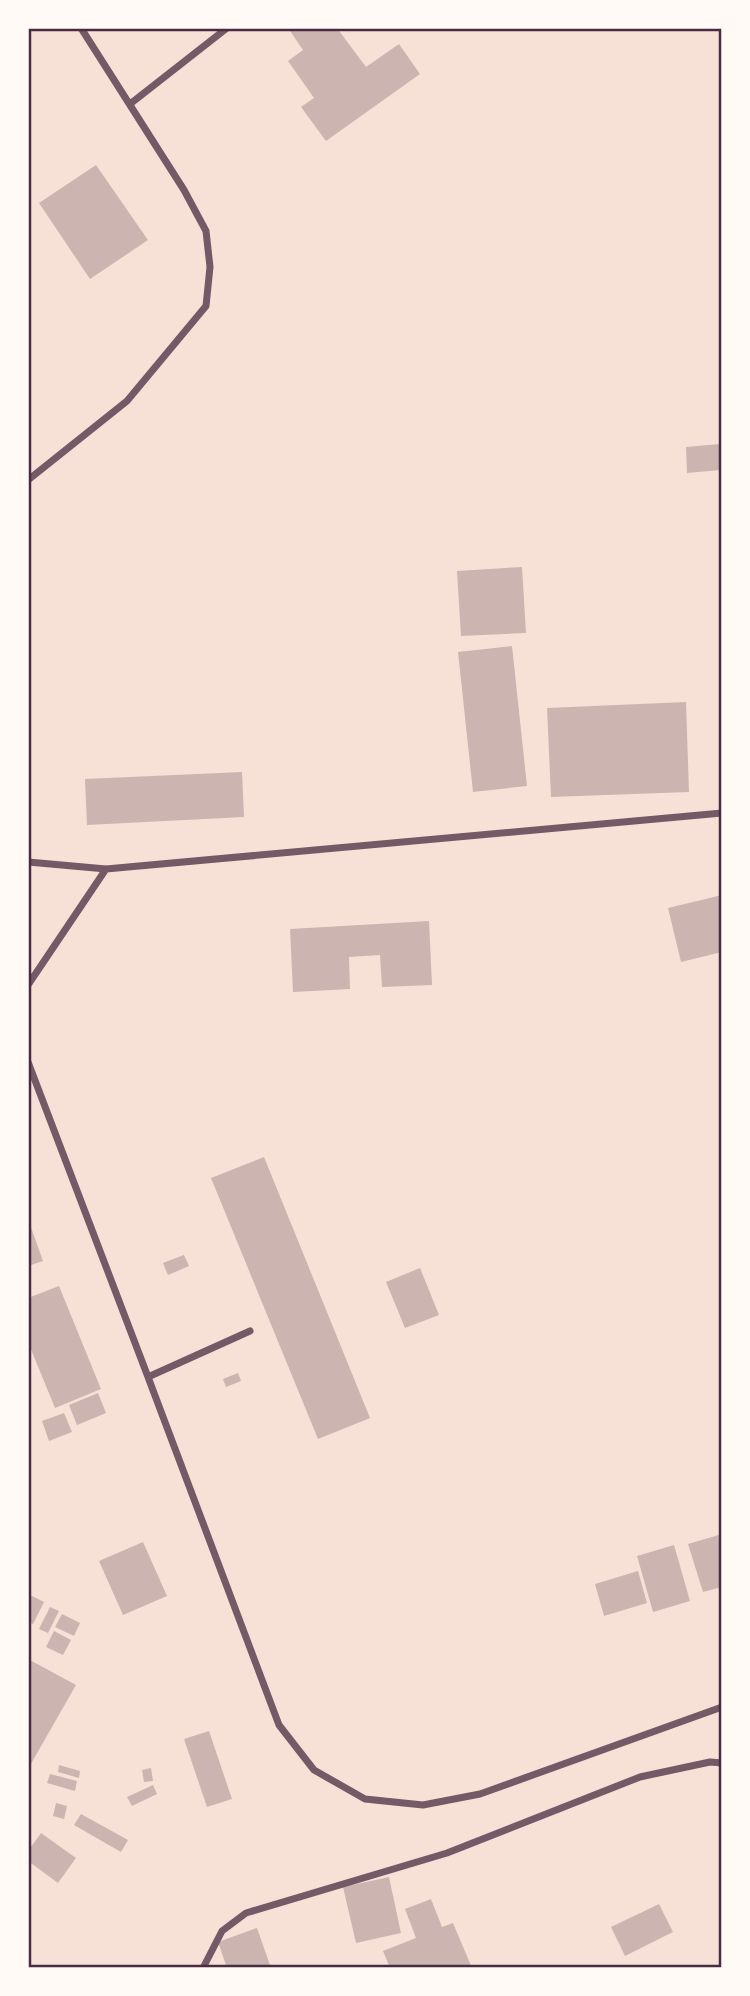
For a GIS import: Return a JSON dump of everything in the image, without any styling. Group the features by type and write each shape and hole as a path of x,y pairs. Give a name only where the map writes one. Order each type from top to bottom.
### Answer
{"street":[{"path":"28,480 127,401 206,306 211,267 206,231 184,190 81,28"},
{"path":"130,104 227,28"},
{"path":"28,862 106,869 722,813"},
{"path":"28,985 106,869"},
{"path":"28,1062 279,1725 314,1770 365,1799 424,1805 480,1794 722,1707"},
{"path":"148,1377 250,1331"},
{"path":"203,1968 222,1931 246,1913 447,1853 640,1777 710,1762 722,1763"}],"building":[{"path":"288,28 337,28 366,67 399,44 420,74 326,141 301,107 314,98 288,61 303,50"},
{"path":"96,165 148,240 90,279 39,203"},
{"path":"720,444 721,470 687,473 686,447"},
{"path":"522,567 526,633 461,636 457,571"},
{"path":"512,646 527,786 473,792 458,652"},
{"path":"686,702 689,792 551,797 547,708"},
{"path":"242,772 244,817 87,825 85,779"},
{"path":"722,895 722,952 681,962 668,908"},
{"path":"429,921 432,985 382,987 380,955 349,957 350,989 293,992 290,929"},
{"path":"264,1157 370,1418 318,1439 211,1178"},
{"path":"28,1219 43,1261 28,1266"},
{"path":"184,1255 189,1266 168,1275 163,1263"},
{"path":"420,1268 439,1315 405,1328 386,1282"},
{"path":"59,1286 101,1389 55,1408 28,1342 28,1298"},
{"path":"238,1373 241,1381 226,1387 223,1379"},
{"path":"98,1393 106,1413 77,1425 69,1405"},
{"path":"64,1413 72,1432 49,1441 42,1421"},
{"path":"722,1534 722,1587 703,1592 688,1544"},
{"path":"143,1542 167,1596 123,1615 99,1561"},
{"path":"674,1545 690,1601 653,1612 637,1556"},
{"path":"638,1571 647,1603 604,1616 595,1584"},
{"path":"28,1594 44,1602 33,1624 28,1622"},
{"path":"50,1607 59,1611 48,1633 39,1629"},
{"path":"62,1614 80,1623 74,1636 55,1627"},
{"path":"54,1631 71,1640 63,1655 46,1647"},
{"path":"28,1659 76,1685 28,1769"},
{"path":"209,1731 232,1799 207,1807 184,1739"},
{"path":"59,1765 80,1771 79,1778 58,1772"},
{"path":"151,1768 153,1781 144,1782 142,1770"},
{"path":"50,1774 77,1781 75,1791 47,1783"},
{"path":"153,1785 157,1794 132,1806 127,1797"},
{"path":"56,1803 67,1806 64,1819 53,1816"},
{"path":"81,1814 128,1840 121,1852 74,1825"},
{"path":"41,1833 76,1858 58,1883 28,1861 28,1851"},
{"path":"389,1877 401,1933 356,1943 343,1887"},
{"path":"431,1899 442,1927 453,1923 472,1968 390,1968 383,1951 416,1938 405,1909"},
{"path":"659,1904 673,1932 625,1956 611,1927"},
{"path":"257,1928 271,1968 227,1968 218,1942"}]}
